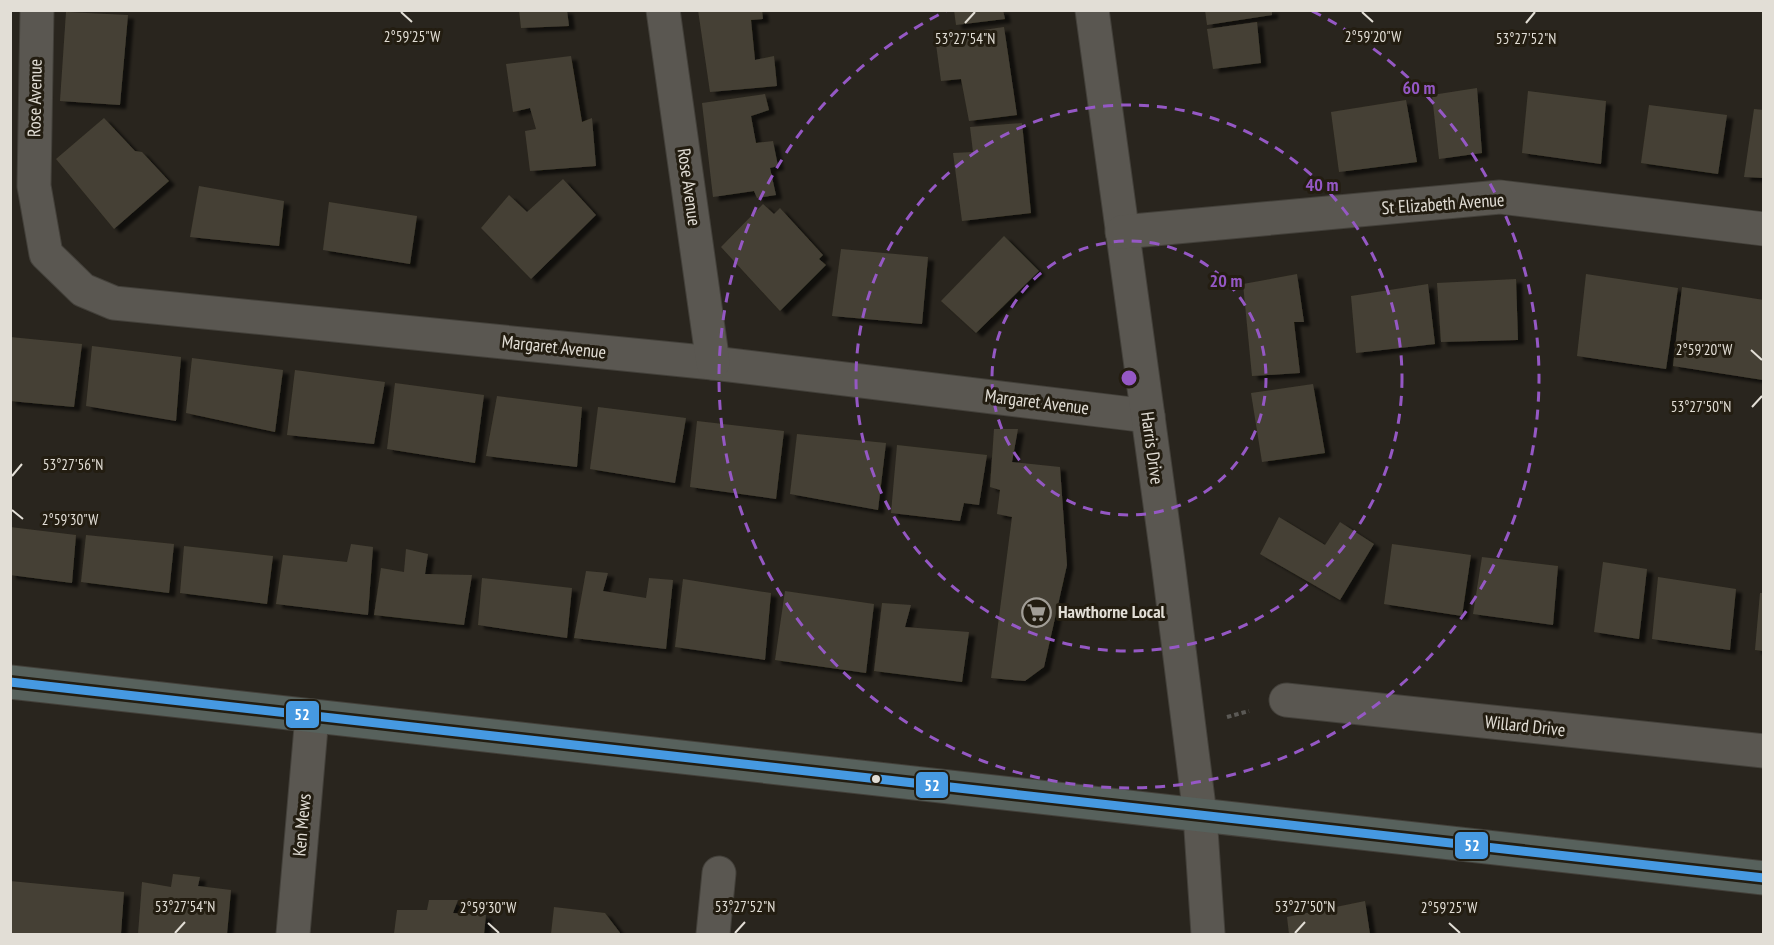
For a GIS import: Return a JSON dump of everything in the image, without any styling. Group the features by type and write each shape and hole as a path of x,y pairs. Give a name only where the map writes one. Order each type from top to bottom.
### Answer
{"main road":[{"path":"10,682 1764,878"}],"street":[{"name":"Rose Avenue","path":"34,186 37,10"},
{"name":"Rose Avenue","path":"663,10 713,363"},
{"name":"Harris Drive","path":"1092,10 1200,815 1208,934"},
{"name":"Margaret Avenue","path":"34,186 46,254 83,290 114,303 713,363 1148,416"},
{"name":"St Elizabeth Avenue","path":"1122,232 1500,197 1764,229"},
{"name":"Willard Drive","path":"1286,700 1764,751"},
{"name":"Ken Mews","path":"293,934 312,716"},
{"path":"713,934 719,873"}],"path":[{"path":"1189,729 1286,700"}],"building":[{"path":"519,10 567,10 569,26 521,28"},
{"path":"698,10 762,10 763,19 751,20 755,60 774,56 777,86 710,92"},
{"path":"954,10 1003,10 1005,19 956,25"},
{"path":"1205,10 1272,10 1272,15 1207,25"},
{"path":"66,12 128,15 120,105 60,101"},
{"path":"1257,22 1261,63 1213,69 1207,29"},
{"path":"1004,27 1017,115 969,121 961,79 941,81 935,37"},
{"path":"571,56 582,122 592,118 596,166 530,171 525,131 536,129 530,108 513,112 506,64"},
{"path":"1477,88 1482,153 1439,159 1432,95"},
{"path":"1528,91 1606,101 1601,164 1522,153"},
{"path":"765,94 769,110 751,116 756,143 773,141 778,166 770,168 776,195 757,198 754,191 713,197 702,103"},
{"path":"1406,100 1417,162 1339,172 1331,112"},
{"path":"1649,105 1727,115 1718,174 1641,163"},
{"path":"1754,109 1764,110 1764,178 1744,177"},
{"path":"104,118 135,151 142,152 169,181 114,229 56,159"},
{"path":"1022,123 1031,213 962,221 953,153 973,152 970,127"},
{"path":"563,179 596,215 531,279 481,228 509,195 527,212"},
{"path":"199,186 284,201 279,246 190,237"},
{"path":"329,202 417,216 410,264 323,250"},
{"path":"763,204 774,214 780,208 823,255 819,259 826,265 780,311 721,247"},
{"path":"1004,236 1039,271 976,333 941,301"},
{"path":"841,249 928,257 922,324 832,316"},
{"path":"1297,274 1304,322 1294,322 1300,373 1252,376 1243,284"},
{"path":"1586,274 1678,288 1666,369 1577,356"},
{"path":"1516,279 1518,340 1441,342 1437,283"},
{"path":"1428,284 1435,344 1356,353 1351,296"},
{"path":"1682,287 1764,300 1763,380 1673,366"},
{"path":"10,337 82,344 74,407 10,401"},
{"path":"92,346 181,357 176,421 86,406"},
{"path":"192,358 283,370 275,432 186,413"},
{"path":"295,370 385,382 374,444 287,435"},
{"path":"395,383 484,395 475,463 387,449"},
{"path":"1313,384 1325,453 1262,462 1251,393"},
{"path":"497,396 582,407 577,467 486,456"},
{"path":"598,407 686,418 675,483 590,469"},
{"path":"697,421 784,431 776,499 690,487"},
{"path":"994,429 1018,429 1012,462 1060,467 1067,565 1044,667 1025,681 991,678 1012,517 997,514 1000,490 990,487"},
{"path":"797,434 886,443 878,510 790,494"},
{"path":"897,445 987,455 979,505 964,503 960,521 891,513"},
{"path":"1279,517 1325,545 1340,522 1374,544 1340,600 1260,554"},
{"path":"10,527 76,535 72,583 10,575"},
{"path":"86,535 174,544 169,593 81,582"},
{"path":"351,544 373,547 368,615 276,604 283,555 347,562"},
{"path":"1392,544 1471,555 1462,616 1384,604"},
{"path":"184,546 273,556 267,604 180,593"},
{"path":"406,549 428,554 425,574 472,575 464,625 374,615 381,568 404,572"},
{"path":"1482,557 1558,566 1553,625 1473,614"},
{"path":"1603,562 1647,569 1639,639 1594,632"},
{"path":"586,571 608,573 603,591 646,598 649,578 673,580 666,649 574,638"},
{"path":"1658,577 1736,589 1730,650 1652,639"},
{"path":"482,578 572,588 567,638 478,625"},
{"path":"683,579 771,593 765,660 675,647"},
{"path":"785,591 874,604 866,673 775,660"},
{"path":"1760,593 1764,593 1764,651 1755,650"},
{"path":"882,603 911,605 905,627 969,632 962,682 874,671"},
{"path":"173,874 200,877 198,886 231,890 227,934 138,934 142,882 171,887"},
{"path":"10,881 124,892 121,934 10,934"},
{"path":"429,900 458,900 453,913 486,915 484,934 394,934 397,910 427,910"},
{"path":"1365,901 1370,934 1289,934 1287,917"},
{"path":"554,907 605,913 621,934 551,934"}],"transit line":[{"name":"52","path":"10,682 1764,878"}],"place":[{"name":"Hawthorne Local","path":"1037,612"}]}
